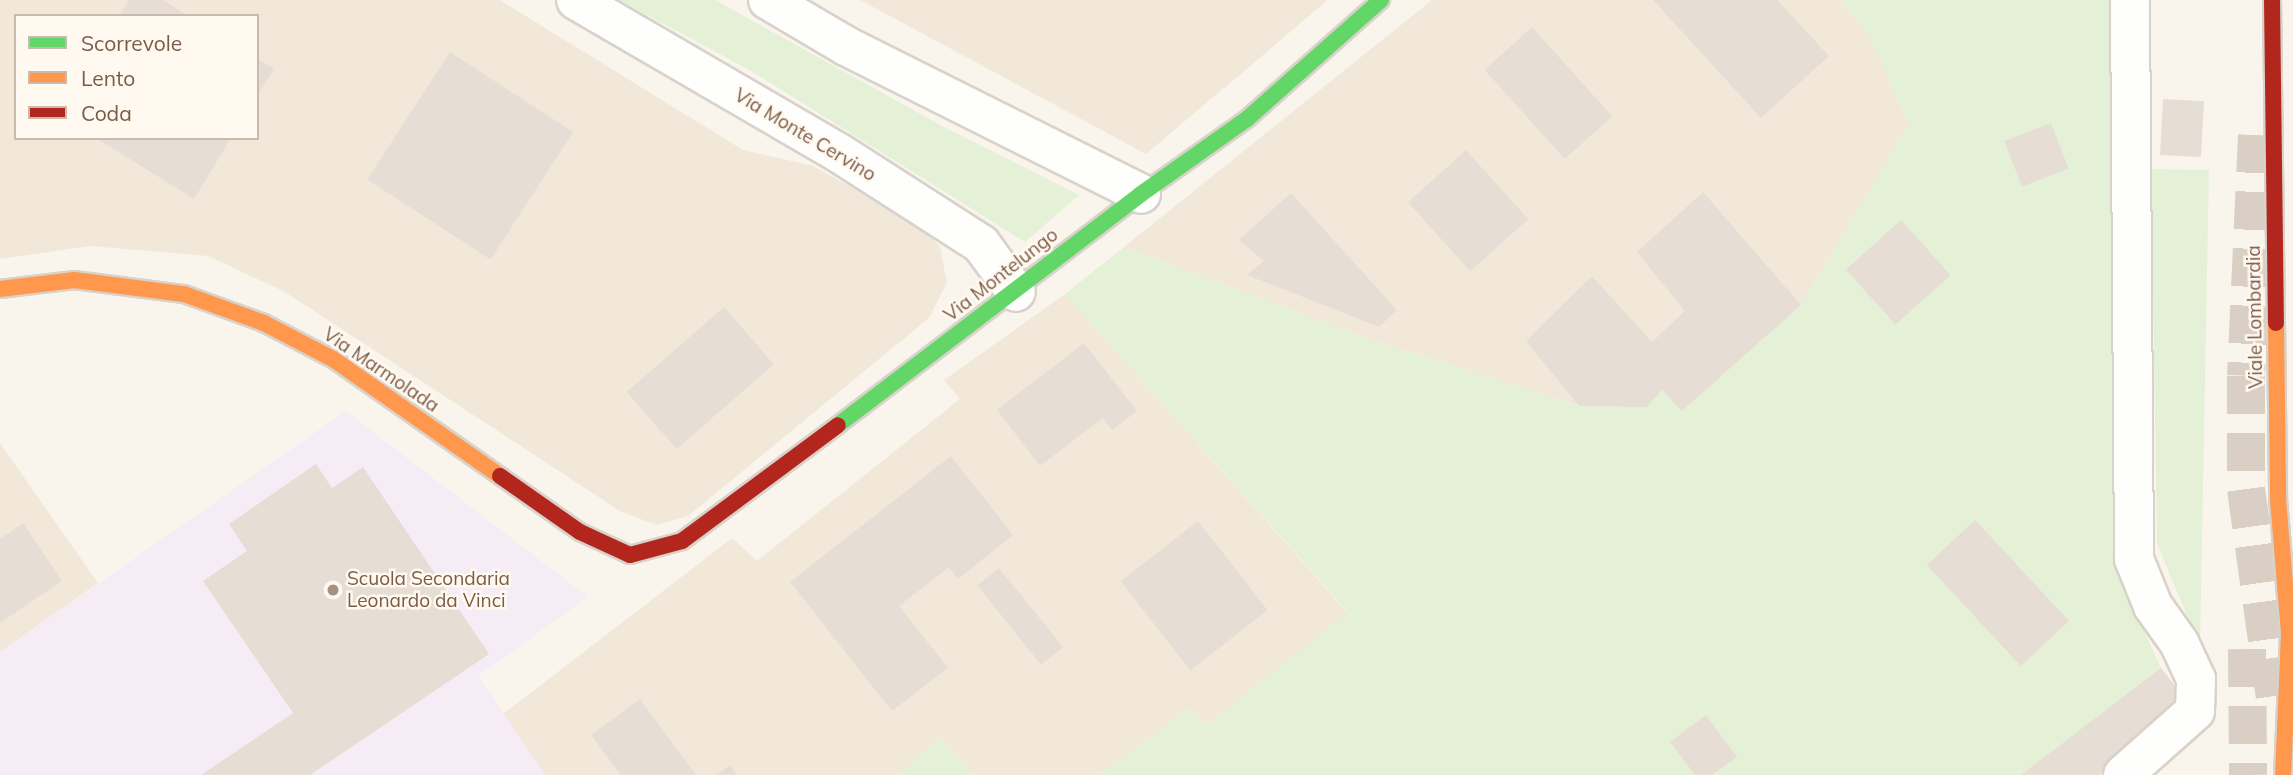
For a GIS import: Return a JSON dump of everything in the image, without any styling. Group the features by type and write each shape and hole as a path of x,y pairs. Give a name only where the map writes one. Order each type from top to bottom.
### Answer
{"street":[{"name":"Via Monte Cervino","path":"576,0 839,153 981,244 1016,292"},
{"path":"768,0 846,46 1141,194"},
{"name":"Via Montelungo","path":"630,555 682,541 1016,292 1141,194 1247,119 1381,0"},
{"path":"2123,775 2196,711 2196,679 2180,644 2153,606 2134,559 2130,0"},
{"name":"Viale Lombardia","path":"2272,0 2283,154 2278,499 2291,640 2283,775"},
{"name":"Via Marmolada","path":"0,289 74,280 184,295 264,323 333,359 580,532 630,555"}],"shaded area":[{"path":"0,0 500,0 743,150 813,166 921,225 940,247 947,283 929,318 688,516 656,525 620,511 285,292 208,256 90,246 0,259"},
{"path":"860,0 1328,0 1146,154"},
{"path":"1432,0 1840,0 1868,33 1909,124 1801,305 1682,411 1646,407 1579,406 1375,341 1124,247"},
{"path":"1065,294 1348,613 1205,726 1189,708 1099,775 974,775 940,738 897,775 545,775 503,714 732,538 757,561 960,399 944,380"},
{"name":"Scuola Secondaria Leonardo da Vinci","path":"346,411 588,597 478,676 545,775 0,775 0,652"},
{"path":"0,443 98,583 0,652"}],"green space":[{"path":"619,0 715,0 944,127 1079,195 1025,242 751,71"},
{"path":"1840,0 2114,0 2115,567 2161,668 2190,705 2102,775 1099,775 1189,708 1205,726 1348,612 1065,294 1124,247 1375,341 1579,406 1646,407 1662,390 1682,411 1801,305 1909,124 1868,33"},
{"path":"2151,169 2209,170 2200,646 2157,544"},
{"path":"940,738 974,775 897,775"}],"building":[{"path":"129,0 163,0 185,14 120,14"},
{"path":"1653,0 1777,0 1829,56 1761,118"},
{"path":"1532,27 1612,116 1565,159 1484,70"},
{"path":"450,52 573,132 490,260 367,179"},
{"path":"259,59 274,69 259,93"},
{"path":"2163,99 2204,101 2201,157 2160,155"},
{"path":"2051,123 2069,169 2022,187 2004,141"},
{"path":"99,140 230,140 194,199"},
{"path":"1466,150 1528,219 1470,271 1408,202"},
{"path":"1703,192 1801,305 1682,411 1662,390 1646,407 1579,406 1526,341 1592,276 1652,342 1685,311 1637,252"},
{"path":"1291,193 1397,310 1379,327 1247,275 1264,261 1239,240"},
{"path":"1901,220 1951,275 1896,325 1846,270"},
{"path":"724,307 774,364 677,449 627,392"},
{"path":"1084,343 1137,411 1112,430 1103,418 1040,466 997,410"},
{"path":"951,456 1013,535 958,579 949,567 899,606 948,668 892,711 790,582"},
{"path":"316,464 332,488 363,467 489,654 310,775 201,775 293,713 203,581 247,551 229,524"},
{"path":"1975,520 2069,621 2021,666 1927,565"},
{"path":"1198,521 1268,610 1190,670 1121,581"},
{"path":"23,523 62,581 0,623 0,539"},
{"path":"999,568 1063,647 1041,665 977,586"},
{"path":"2161,668 2190,705 2098,775 2021,775"},
{"path":"640,699 696,775 621,775 591,735"},
{"path":"1706,715 1737,757 1712,775 1695,775 1670,742"},
{"path":"730,765 737,775 716,775"}],"tunnel":[{"path":"2257,135 2246,376 2246,489 2277,713"},
{"path":"2247,649 2248,775"}],"traffic: fast":[{"path":"838,425 1141,194 1247,119 1381,0"}],"traffic: slow":[{"path":"0,289 74,280 184,294 264,323 333,359 500,476"},
{"path":"2276,323 2278,499 2289,634 2283,775"}],"traffic: jam":[{"path":"2272,0 2276,323"},
{"path":"500,476 580,532 630,555 682,541 838,425"}],"place":[{"name":"Scuola Secondaria Leonardo da Vinci","path":"333,590"}]}
